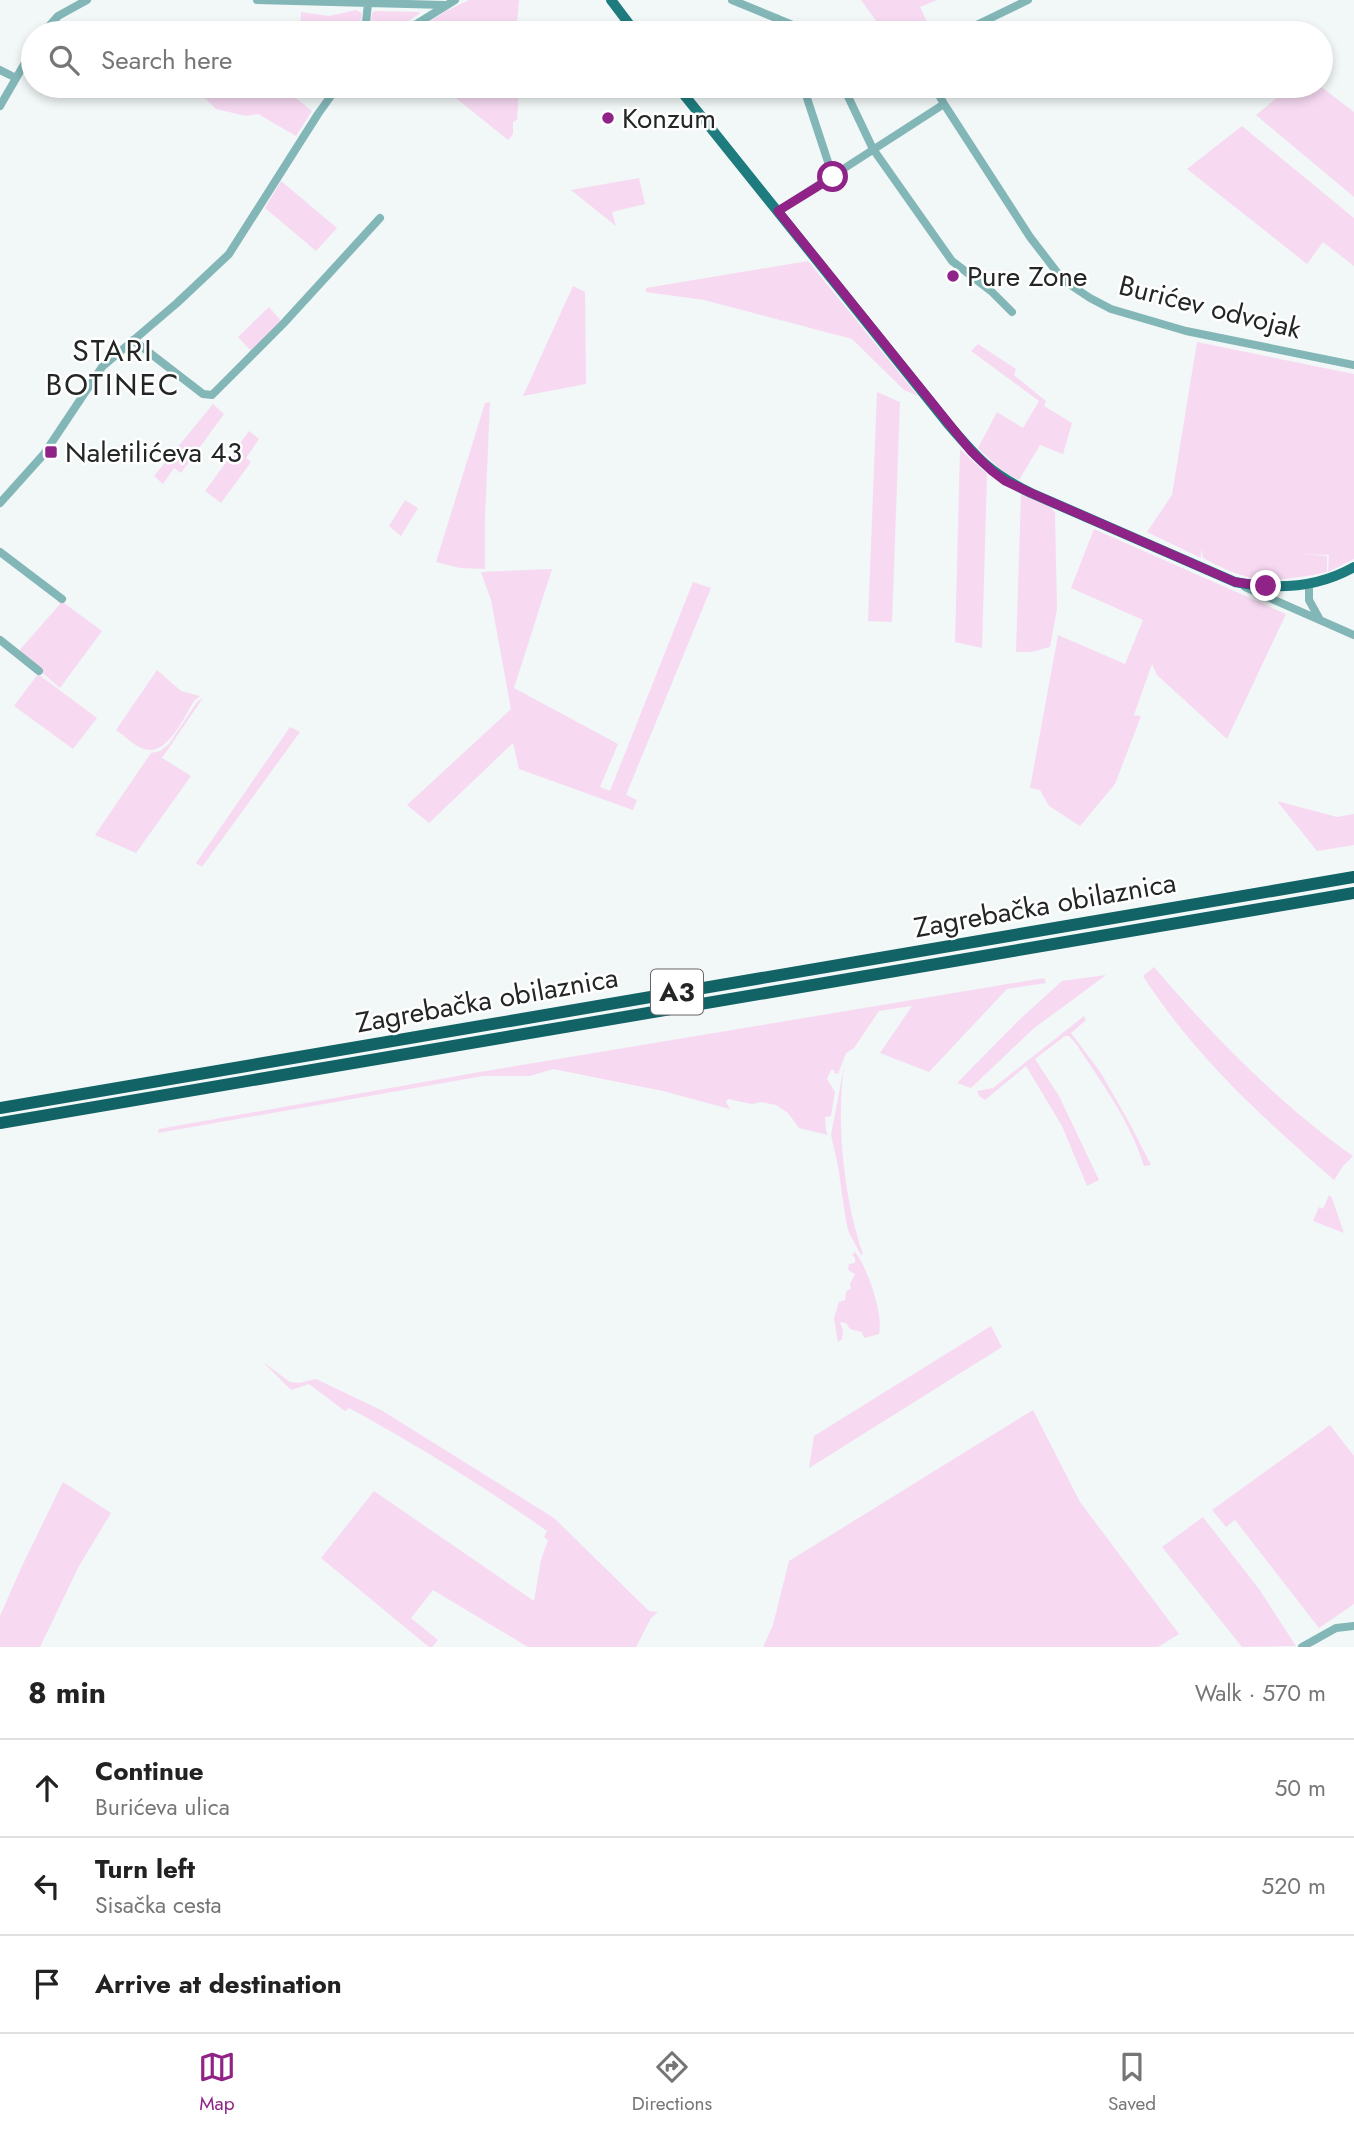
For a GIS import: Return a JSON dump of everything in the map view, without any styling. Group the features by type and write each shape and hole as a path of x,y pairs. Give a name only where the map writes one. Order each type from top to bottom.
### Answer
{"highway":[{"name":"Zagrebačka obilaznica","path":"0,1108 1354,877"},
{"name":"Zagrebačka obilaznica","path":"0,1123 1354,892"}],"main road":[{"path":"611,0 627,21"},
{"path":"687,98 949,425 992,471 1005,481 1235,582 1274,587 1309,584 1339,576 1354,567"}],"street":[{"path":"54,21 87,0"},
{"path":"257,0 445,5"},
{"path":"420,21 455,0"},
{"path":"732,0 754,4 783,21"},
{"path":"985,21 1028,0"},
{"path":"366,21 368,3"},
{"path":"0,106 21,69"},
{"path":"0,70 16,78"},
{"path":"0,503 44,454 102,367 229,254 329,98"},
{"path":"807,98 833,177"},
{"path":"849,98 873,149 952,261 991,291 1012,312"},
{"name":"Burićev odvojak","path":"940,98 1030,237 1063,280 1090,298 1111,309 1186,331 1354,365"},
{"path":"778,211 943,104"},
{"path":"133,340 203,394 212,395 283,324 380,218"},
{"path":"0,552 62,599"},
{"path":"1235,582 1354,635"},
{"path":"1309,584 1309,600 1320,621"},
{"path":"0,640 39,671"},
{"path":"1302,1647 1336,1628 1354,1626"}],"shaded area":[{"path":"469,0 519,0 517,21 431,21"},
{"path":"861,0 937,0 920,7 926,21 876,21"},
{"path":"356,10 362,13 361,21 301,21 301,12 329,16"},
{"path":"372,13 420,13 409,21 371,21"},
{"path":"1333,96 1354,112 1354,197 1256,115 1277,98"},
{"path":"205,98 296,98 312,111 296,136 258,114 246,116 216,109"},
{"path":"456,98 518,98 517,120 513,122 513,134 508,140"},
{"path":"1242,126 1354,218 1354,266 1323,242 1307,264 1187,169"},
{"path":"639,178 645,204 612,212 616,226 571,190"},
{"path":"281,181 337,228 316,251 265,208"},
{"path":"808,261 918,396 904,390 852,339 704,300 646,292 646,288"},
{"path":"573,286 585,292 586,384 523,396"},
{"path":"269,307 282,322 251,351 238,337"},
{"path":"1197,342 1354,374 1354,559 1328,572 1329,555 1301,554 1327,556 1327,572 1294,578 1259,579 1234,572 1203,558 1201,548 1201,558 1147,532 1172,495"},
{"path":"978,344 1016,369 1014,375 1046,401 1044,406 1072,423 1063,454 1040,445 1019,480 1003,472 978,448 997,412 1023,428 1039,401 971,351"},
{"path":"877,392 900,402 892,622 868,621"},
{"path":"490,402 485,569 460,568 436,562 485,403"},
{"path":"213,404 224,414 181,473 174,468 163,484 154,476"},
{"path":"249,431 259,439 246,458 251,462 221,503 205,491"},
{"path":"960,449 987,474 982,648 955,642"},
{"path":"1021,493 1051,507 1055,513 1057,609 1050,647 1031,652 1016,652"},
{"path":"405,500 418,508 401,536 389,526"},
{"path":"1094,529 1286,614 1227,739 1157,675 1152,664 1134,715 1141,716 1115,784 1080,826 1049,806 1040,790 1030,788 1058,635 1125,664 1143,620 1071,588"},
{"path":"552,569 514,688 618,744 600,787 610,791 693,582 711,588 626,795 637,800 633,810 519,769 513,743 429,823 407,805 511,709 491,600 481,572"},
{"path":"60,600 102,631 60,688 18,652 60,604 57,601"},
{"path":"157,670 181,691 200,696 167,742 152,750 133,743 116,730"},
{"path":"38,674 97,718 73,749 14,706"},
{"path":"203,698 162,758 191,776 136,853 95,835 151,753 160,751 169,744 197,702"},
{"path":"290,727 300,732 202,867 196,863"},
{"path":"1277,801 1337,817 1354,814 1354,845 1317,851"},
{"path":"1154,967 1199,1018 1273,1092 1353,1156 1334,1180 1255,1109 1207,1060 1163,1006 1143,976"},
{"path":"1106,975 1033,1029 971,1088 957,1083 1062,981"},
{"path":"1044,978 1046,983 1007,989 929,1072 880,1053 912,1006 879,1011 854,1048 846,1053 838,1074 831,1070 827,1079 835,1092 831,1116 825,1117 828,1135 799,1128 788,1113 776,1105 728,1099 726,1102 730,1109 663,1091 553,1069 530,1076 483,1076 158,1133 159,1129 480,1072"},
{"path":"1084,1016 1086,1020 1071,1033 1101,1073 1151,1165 1144,1166 1131,1133 1114,1103 1076,1044 1069,1036 1065,1036 1035,1059 1059,1096 1099,1180 1087,1186 1062,1126 1026,1066 985,1100 977,1091 993,1088"},
{"path":"845,1062 841,1108 843,1159 856,1233 863,1254 861,1255 846,1221 831,1135"},
{"path":"1329,1195 1344,1233 1313,1221 1319,1207 1323,1209"},
{"path":"855,1252 865,1268 873,1292 879,1316 879,1334 864,1338 862,1332 850,1329 846,1323 840,1322 843,1330 842,1339 838,1342 834,1318 839,1302 845,1300 846,1292 851,1288 855,1274 848,1270 849,1264 855,1263 852,1255"},
{"path":"991,1326 1002,1347 809,1468 814,1436"},
{"path":"263,1362 290,1382 316,1379 381,1410 554,1518 649,1611 658,1612 651,1618 636,1647 528,1647 433,1590 411,1618 438,1640 429,1647 321,1558 374,1491 534,1601 541,1560 548,1540 544,1537 547,1531 425,1451 349,1408 345,1411 309,1384 291,1390"},
{"path":"1033,1410 1080,1502 1179,1634 1158,1647 763,1647 773,1625 789,1561"},
{"path":"1330,1425 1354,1456 1354,1604 1319,1628 1235,1520 1226,1527 1212,1510"},
{"path":"63,1482 111,1513 79,1566 40,1647 0,1647 0,1616"},
{"path":"1203,1517 1259,1589 1296,1646 1242,1647 1162,1547"}],"place":[{"name":"Konzum","path":"608,118"},
{"name":"Pure Zone","path":"953,276"},
{"name":"Naletilićeva 43","path":"51,452"}],"district":[{"name":"STARI BOTINEC","path":"113,367"}],"route":[{"path":"833,177 778,211 949,425 981,461 1005,481 1031,493 1235,582 1266,586"}]}
